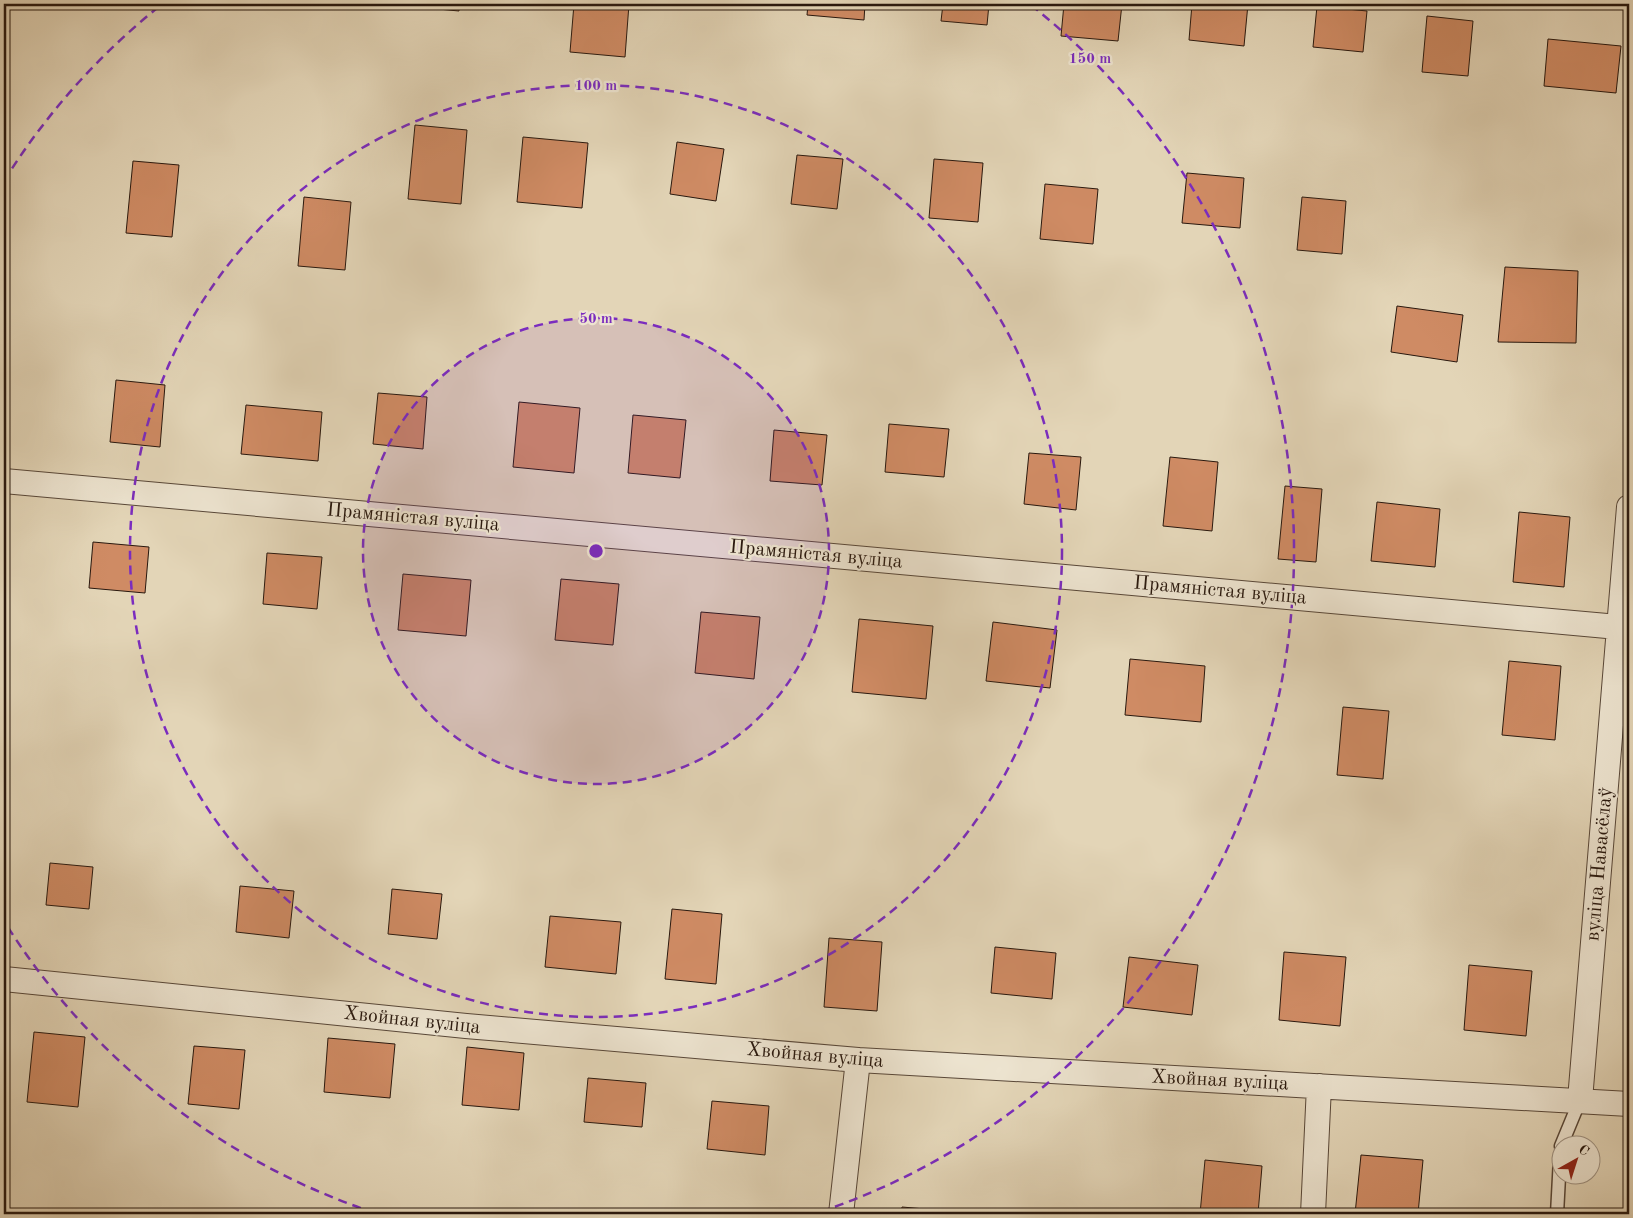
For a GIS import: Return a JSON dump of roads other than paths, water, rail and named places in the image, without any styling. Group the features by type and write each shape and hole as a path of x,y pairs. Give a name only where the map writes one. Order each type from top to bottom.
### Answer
{"street":[{"name":"Прамяністая вуліца","path":"4,481 1624,628"},
{"name":"вуліца Навасёлаў","path":"1580,1100 1624,628 1629,507"},
{"name":"Хвойная вуліца","path":"4,979 466,1026 858,1060 1629,1104"},
{"path":"841,1214 858,1060"},
{"path":"1313,1214 1319,1086"}],"lane":[{"path":"1565,1136 1580,1100"},
{"path":"1557,1214 1558,1186"}]}
